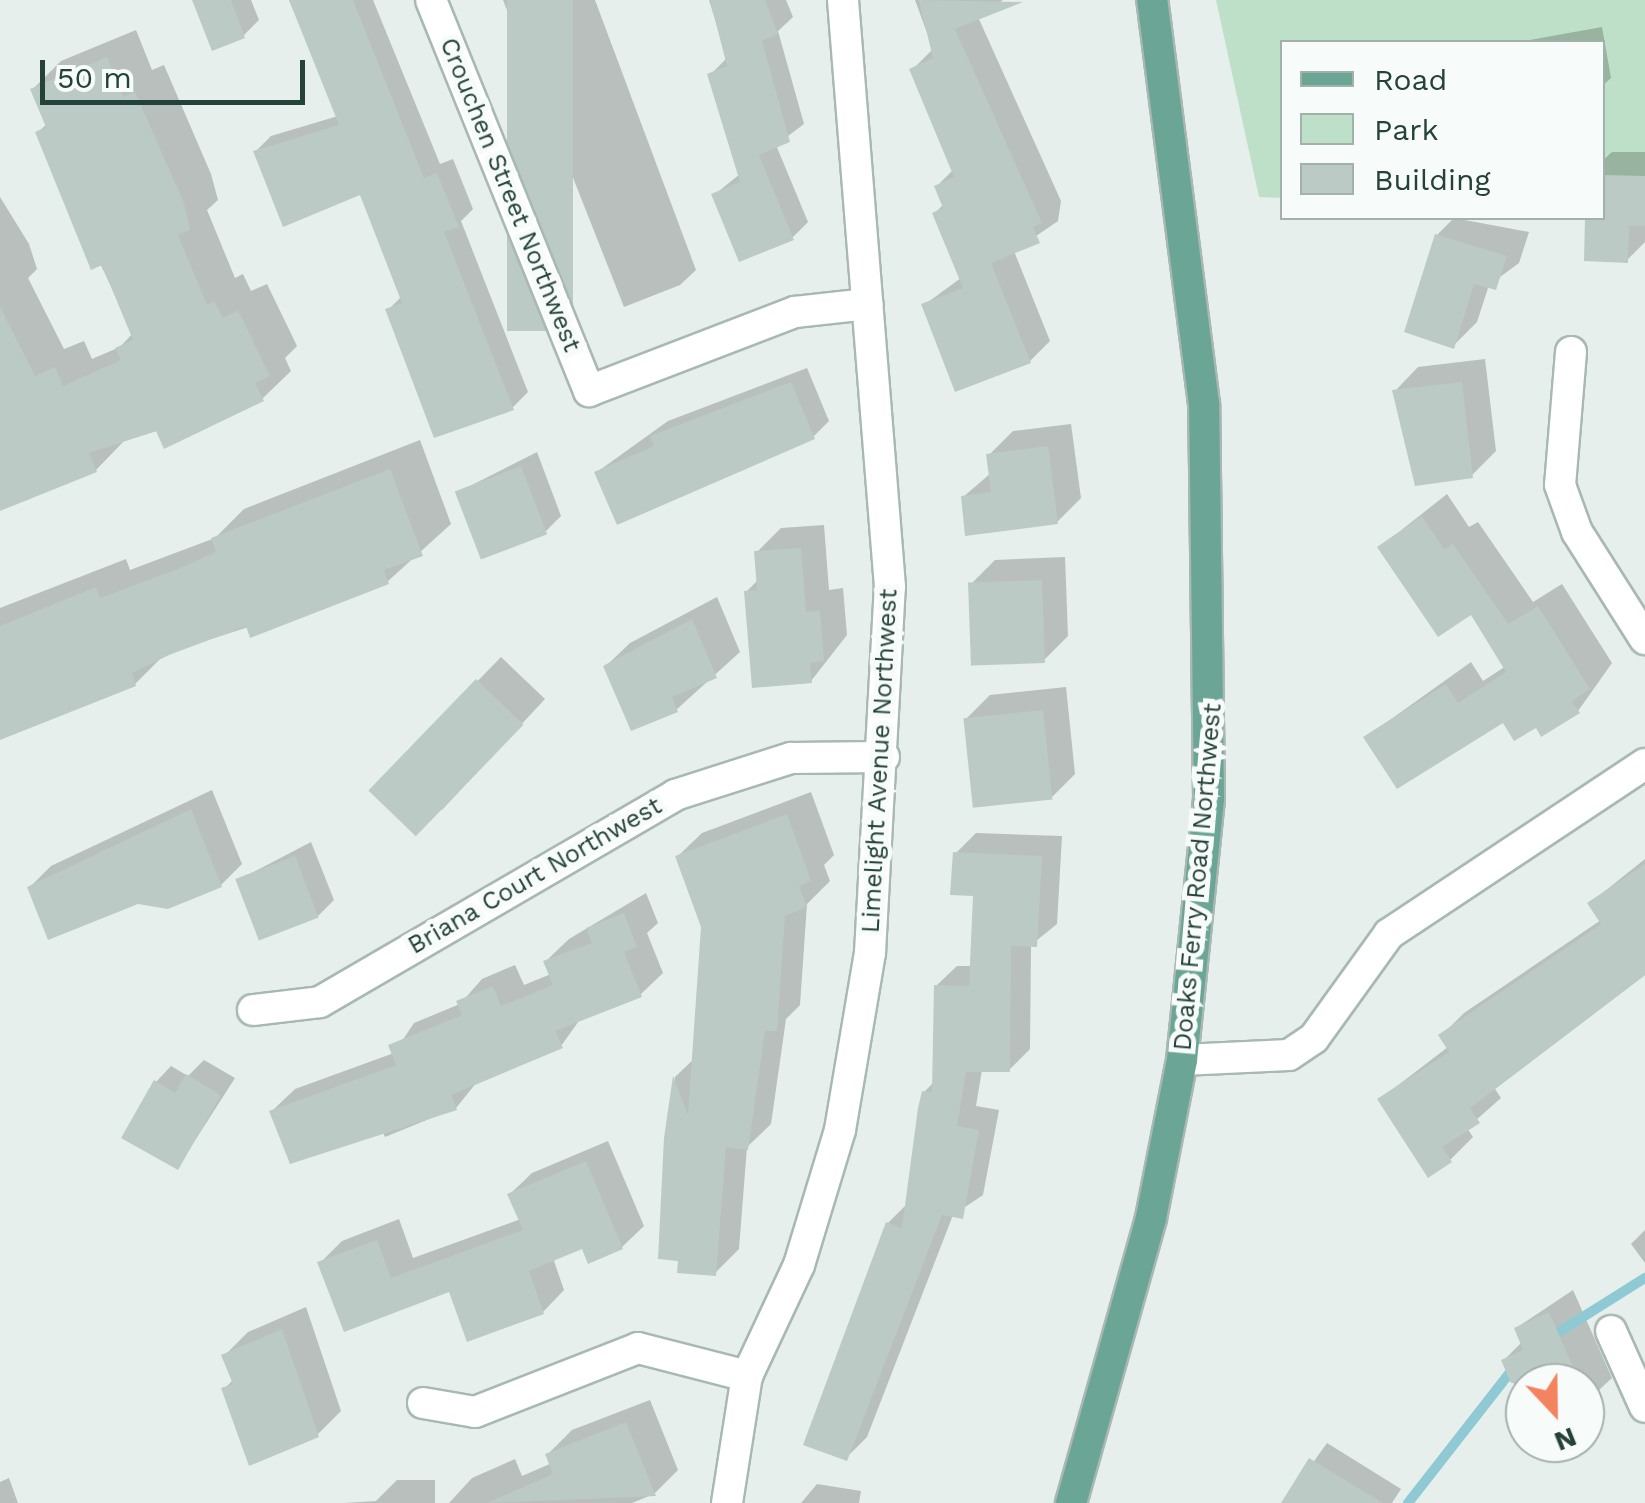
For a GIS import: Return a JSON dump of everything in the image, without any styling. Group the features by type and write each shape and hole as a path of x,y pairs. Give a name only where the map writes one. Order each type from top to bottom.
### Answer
{"main road":[{"name":"Doaks Ferry Road Northwest","path":"1071,1503 1146,1236 1182,1060 1209,798 1212,540 1202,388 1152,0"}],"street":[{"name":"Crouchen Street Northwest","path":"431,0 589,391 794,312 868,304"},
{"name":"Limelight Avenue Northwest","path":"727,1503 747,1376 799,1265 840,1130 870,953 884,757 890,587 843,0"},
{"path":"1571,352 1560,485 1577,532 1645,640"},
{"name":"Briana Court Northwest","path":"253,1010 320,1002 675,795 792,758 884,757"},
{"path":"1182,1060 1289,1055 1314,1038 1388,934 1645,764"},
{"path":"1612,1331 1645,1407"},
{"path":"423,1402 475,1412 638,1348 747,1376"}],"green space":[{"path":"1216,0 1645,0 1645,209 1605,208 1605,40 1280,40 1280,198 1259,197"}],"building":[{"path":"192,0 231,0 245,38 212,51"},
{"path":"289,0 353,0 424,178 437,173 459,227 444,232 514,410 434,438 385,309 402,303 360,195 283,227 253,151 339,125"},
{"path":"507,0 573,0 573,331 507,331"},
{"path":"710,0 765,0 778,34 762,41 790,142 759,155 794,240 739,262 711,194 740,182 707,74 727,66"},
{"path":"919,0 1023,2 955,29 1042,223 1033,227 1040,243 991,263 1031,363 955,392 921,304 963,288 932,213 943,208 934,186 954,177 909,69 933,58"},
{"path":"107,57 123,97 135,92 184,203 190,230 178,235 207,305 214,301 223,318 238,310 270,376 255,383 264,401 164,449 156,431 89,453 97,472 0,511 0,307 35,376 55,367 63,386 121,360 115,348 133,340 102,265 91,270 35,132 46,127 30,89"},
{"path":"1605,175 1645,176 1645,226 1629,226 1628,263 1584,261 1585,220 1605,220"},
{"path":"1435,234 1507,256 1496,290 1474,284 1454,349 1404,332"},
{"path":"791,382 815,439 617,525 594,472 654,446 650,436"},
{"path":"1462,382 1473,478 1415,486 1392,390"},
{"path":"1048,446 1058,524 965,536 961,496 991,492 986,454"},
{"path":"521,466 547,534 481,560 455,491"},
{"path":"390,469 423,556 384,570 389,584 250,638 246,626 169,655 132,673 136,686 0,740 0,626 96,587 100,598 178,569 216,552 211,538"},
{"path":"1422,516 1444,549 1453,544 1508,624 1538,606 1590,689 1572,701 1580,713 1541,737 1536,728 1514,741 1503,723 1397,789 1363,737 1446,684 1458,703 1506,672 1471,615 1438,637 1377,547"},
{"path":"801,548 806,612 820,611 824,661 810,663 812,683 752,688 744,591 757,590 754,551"},
{"path":"1042,580 1045,663 971,666 968,583"},
{"path":"692,619 717,678 672,697 678,712 631,731 603,666"},
{"path":"476,679 523,725 416,836 368,790"},
{"path":"1043,710 1052,800 973,808 963,718"},
{"path":"191,809 222,887 168,909 138,904 48,940 27,887"},
{"path":"787,814 811,881 799,886 807,907 785,916 777,1031 765,1031 748,1150 726,1147 716,1276 677,1273 678,1261 658,1259 664,1138 673,1076 688,1115 701,927 675,856"},
{"path":"953,852 1042,856 1037,947 1011,946 1010,1072 966,1072 957,1126 979,1130 963,1219 942,1215 847,1461 803,1445 886,1222 902,1228 918,1108 922,1091 932,1092 934,985 969,986 973,896 950,895"},
{"path":"295,856 319,918 259,941 235,879"},
{"path":"1645,864 1645,975 1470,1108 1480,1123 1442,1147 1452,1162 1428,1178 1377,1099 1449,1052 1438,1035 1601,924 1587,903"},
{"path":"624,913 637,947 624,952 642,997 555,1031 563,1048 451,1095 457,1110 290,1164 269,1111 396,1065 388,1045 462,1015 456,1001 493,986 501,1006 553,985 543,961 592,943 586,928"},
{"path":"186,1074 221,1095 178,1170 121,1138 154,1080 175,1093"},
{"path":"586,1161 623,1249 588,1264 582,1249 529,1271 544,1314 467,1342 449,1292 344,1332 317,1262 377,1240 391,1278 523,1230 507,1194"},
{"path":"1549,1312 1571,1363 1505,1363 1505,1369 1501,1360 1523,1350 1514,1328"},
{"path":"282,1329 319,1437 249,1466 221,1388 233,1384 221,1355"},
{"path":"626,1422 656,1496 487,1503 553,1474 545,1454"},
{"path":"1309,1458 1383,1503 1281,1503"}],"waterway":[{"path":"1548,1339 1645,1278"},
{"path":"1408,1503 1505,1379"}]}
